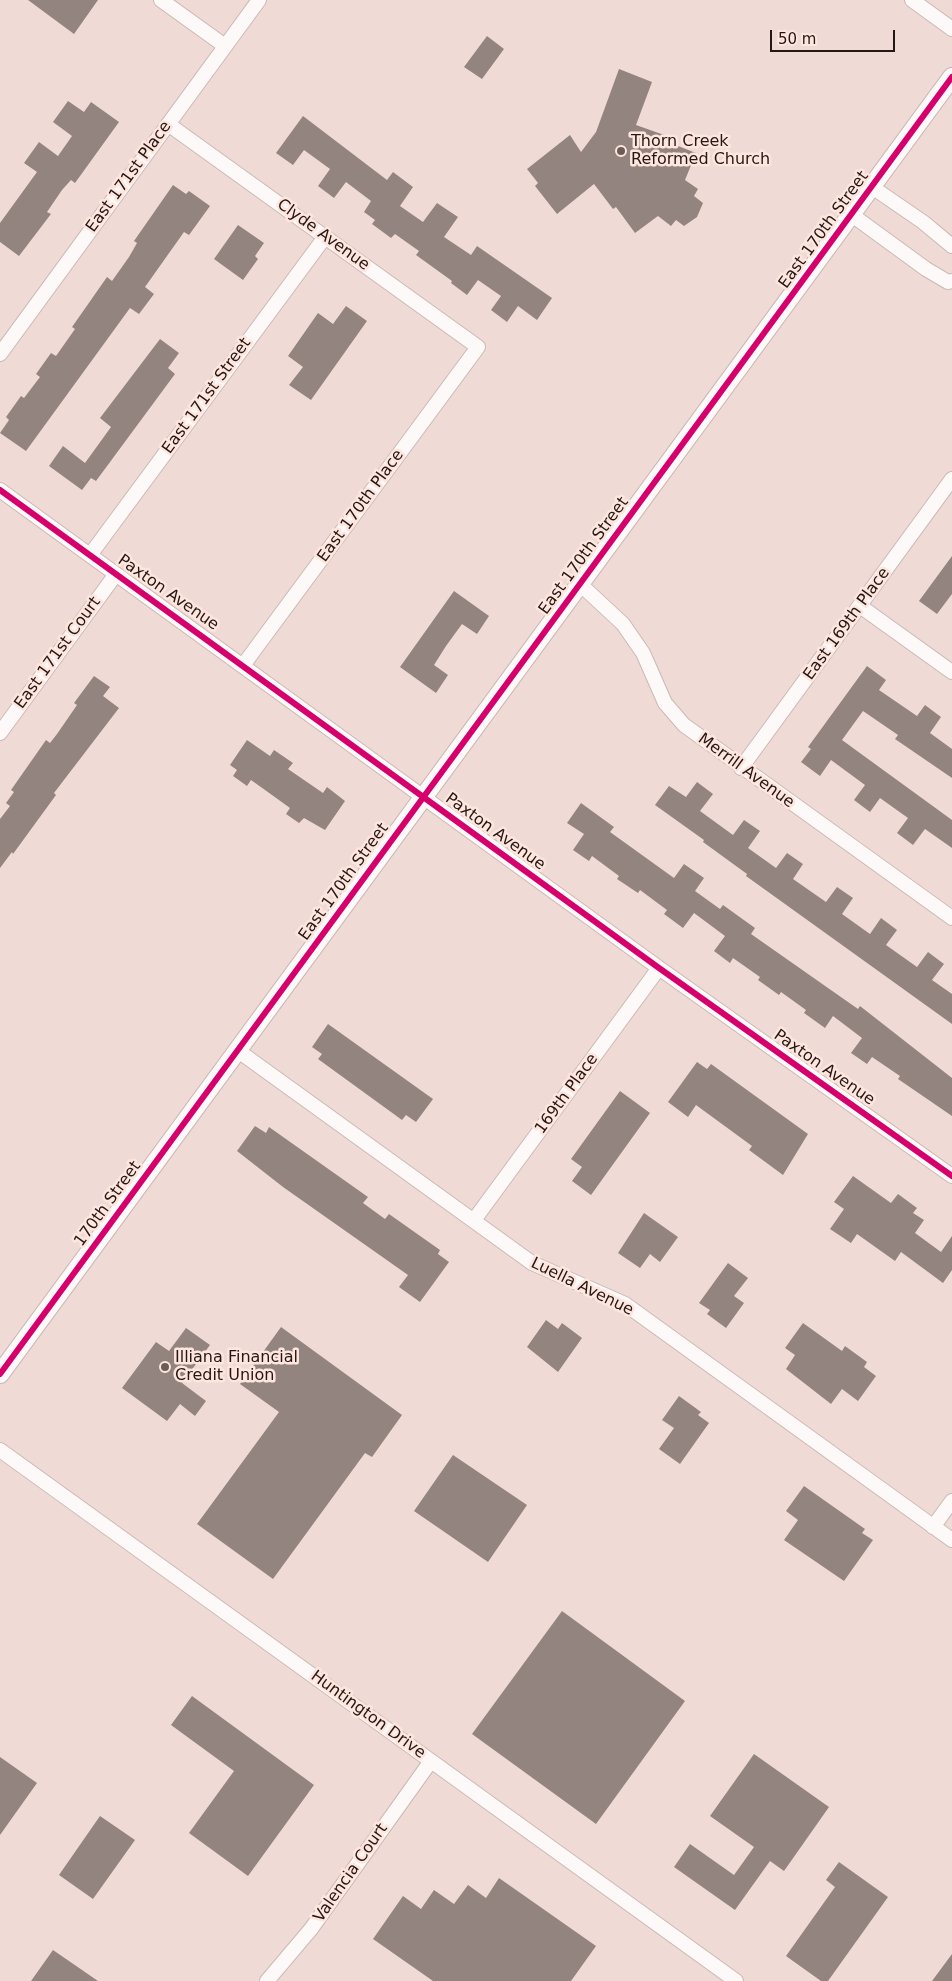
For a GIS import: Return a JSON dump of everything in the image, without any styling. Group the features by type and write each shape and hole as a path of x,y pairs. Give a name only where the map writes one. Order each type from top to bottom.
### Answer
{"street":[{"path":"161,0 225,46"},
{"name":"East 171st Place","path":"0,354 259,0"},
{"path":"912,0 952,29"},
{"name":"East 170th Street","path":"238,1050 952,77"},
{"name":"Clyde Avenue","path":"168,124 478,347"},
{"path":"872,187 924,222 952,246"},
{"path":"852,215 926,269 948,282 952,281"},
{"name":"East 171st Street","path":"90,555 325,237"},
{"name":"East 170th Place","path":"244,664 478,347"},
{"name":"East 169th Place","path":"741,768 952,479"},
{"name":"Paxton Avenue","path":"0,490 244,664 660,968 952,1176"},
{"name":"East 171st Court","path":"0,733 116,574"},
{"name":"Merrill Avenue","path":"580,584 623,624 642,653 665,703 684,725 741,768 952,918"},
{"path":"860,606 952,672"},
{"name":"169th Place","path":"474,1220 660,968"},
{"name":"Luella Avenue","path":"238,1050 532,1264 624,1304 952,1540"},
{"name":"170th Street","path":"0,1374 238,1050"},
{"name":"Huntington Drive","path":"0,1450 736,1981"},
{"path":"933,1527 952,1501"},
{"name":"Valencia Court","path":"267,1981 311,1929 431,1761"}],"building":[{"path":"28,0 98,0 74,34"},
{"path":"487,36 504,49 482,79 464,67"},
{"name":"Thorn Creek Reformed Church","path":"619,69 652,82 636,125 667,136 665,141 696,153 685,180 698,189 694,196 703,203 697,217 684,226 676,220 671,226 658,216 635,233 616,207 613,209 594,184 557,214 535,186 538,183 527,169 570,135 581,152 596,132"},
{"path":"68,101 84,112 91,102 119,122 75,183 71,180 62,190 47,212 51,214 19,256 0,242 0,223 37,172 24,163 39,142 58,156 72,136 53,122"},
{"path":"303,116 387,180 393,172 413,187 400,206 423,222 437,203 458,217 444,237 471,255 477,246 552,298 537,320 518,306 507,322 491,310 501,296 478,280 467,295 451,283 452,281 416,255 419,251 395,234 391,238 372,224 375,220 364,212 371,201 346,182 334,198 318,186 330,169 304,150 293,165 276,153"},
{"path":"173,185 186,194 189,191 210,206 189,235 184,232 145,287 154,294 139,314 130,308 26,451 0,433 9,420 6,417 21,396 24,398 40,377 36,374 51,353 56,356 75,329 72,327 107,277 112,281 137,243 134,241"},
{"path":"238,225 264,243 255,256 258,259 243,280 214,259"},
{"path":"346,306 367,321 311,400 289,385 303,367 288,356 318,313 333,324"},
{"path":"160,339 179,353 168,368 175,374 96,481 91,478 82,490 49,466 63,446 85,463 111,427 100,418"},
{"path":"952,556 952,594 937,614 919,601"},
{"path":"454,591 489,616 477,634 462,624 446,646 434,665 448,675 436,693 400,667"},
{"path":"867,666 886,680 879,690 917,716 925,705 941,717 930,733 952,749 952,778 895,739 898,735 863,711 842,740 952,820 952,848 925,829 913,845 897,833 908,818 880,798 870,812 854,800 865,785 831,760 820,776 801,762 811,749 808,747"},
{"path":"94,676 110,687 103,696 119,708 54,793 56,795 13,854 12,852 0,868 0,819 10,806 6,803 14,792 11,790 46,740 50,743 57,734 77,705 74,703"},
{"path":"247,740 270,756 274,750 293,763 288,769 323,793 327,787 345,801 325,830 304,818 299,823 286,814 290,808 251,780 247,786 233,776 237,770 230,765"},
{"path":"697,782 713,794 700,811 733,835 744,820 760,831 748,848 776,868 787,853 803,864 793,879 826,902 837,887 853,898 842,914 870,934 881,918 897,930 886,945 917,967 928,952 944,964 932,980 952,994 952,1024 746,876 747,874 703,842 704,840 655,805 669,786 686,797"},
{"path":"581,803 614,827 610,832 674,878 684,864 704,878 695,891 720,909 723,905 755,928 751,934 858,1009 860,1006 952,1078 952,1116 898,1079 900,1076 872,1057 867,1064 851,1053 862,1038 833,1016 825,1028 804,1013 806,1010 781,992 779,995 758,980 760,977 733,958 730,963 714,951 725,936 694,913 683,928 664,914 667,910 640,890 638,893 617,879 619,876 592,856 589,861 573,850 584,834 567,823"},
{"path":"328,1024 433,1099 416,1122 406,1115 402,1120 318,1059 322,1054 312,1047"},
{"path":"697,1062 707,1069 711,1064 808,1134 783,1175 749,1150 752,1146 696,1105 688,1117 668,1102"},
{"path":"620,1091 650,1113 591,1195 572,1181 582,1167 571,1159"},
{"path":"255,1126 266,1133 269,1127 368,1197 363,1203 385,1219 389,1214 440,1250 438,1254 449,1262 420,1302 399,1287 408,1275 283,1187 237,1151"},
{"path":"853,1176 891,1203 898,1194 917,1208 913,1213 924,1220 915,1233 941,1252 952,1236 952,1270 943,1283 901,1252 895,1261 857,1234 851,1243 830,1229 844,1209 834,1202"},
{"path":"644,1213 678,1237 660,1262 650,1254 640,1268 618,1253"},
{"path":"728,1263 748,1278 734,1296 744,1303 726,1328 707,1314 710,1310 699,1303"},
{"path":"546,1320 558,1329 562,1323 582,1338 558,1372 527,1347"},
{"path":"803,1323 842,1351 845,1346 867,1362 864,1367 876,1376 858,1401 842,1389 831,1404 786,1369 795,1355 785,1348"},
{"path":"281,1327 402,1415 372,1457 365,1453 273,1579 197,1524 279,1412 240,1384"},
{"name":"Illiana Financial Credit Union","path":"186,1328 210,1345 182,1383 206,1401 195,1416 180,1404 167,1421 122,1388 156,1342 169,1351"},
{"path":"679,1396 701,1412 698,1415 709,1423 680,1464 659,1449 674,1428 662,1420"},
{"path":"453,1455 527,1505 488,1562 414,1511"},
{"path":"804,1486 865,1529 862,1533 873,1540 844,1581 784,1540 798,1520 786,1511"},
{"path":"562,1611 685,1701 596,1824 472,1734"},
{"path":"192,1696 314,1785 248,1876 189,1833 234,1771 171,1725"},
{"path":"754,1754 829,1807 784,1871 770,1861 735,1910 674,1867 690,1844 734,1875 754,1847 710,1816"},
{"path":"0,1757 37,1783 0,1835"},
{"path":"100,1816 135,1840 93,1899 59,1875"},
{"path":"839,1862 888,1897 828,1981 821,1981 786,1956 835,1887 826,1880"},
{"path":"499,1878 596,1946 571,1981 433,1981 373,1939 403,1896 421,1909 434,1890 454,1904 468,1885 486,1898"},
{"path":"53,1950 98,1981 31,1981"},
{"path":"952,1954 952,1981 932,1981"}],"cycle path":[{"path":"0,1374 952,77"},
{"path":"0,490 659,968 952,1176"}],"place":[{"name":"Thorn Creek Reformed Church","path":"621,151"},
{"name":"Illiana Financial Credit Union","path":"165,1367"}]}
